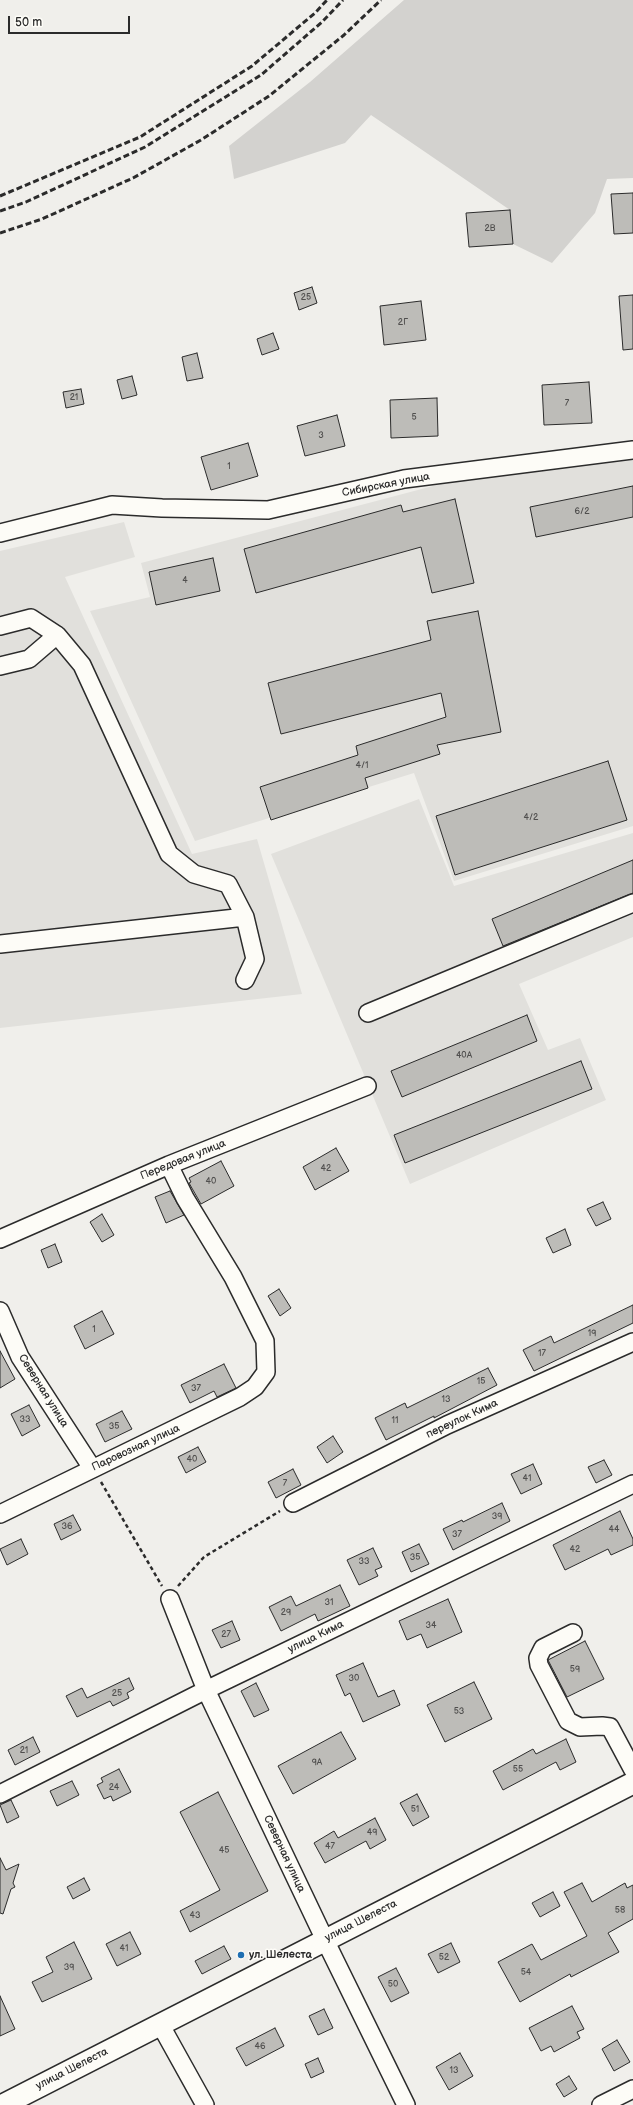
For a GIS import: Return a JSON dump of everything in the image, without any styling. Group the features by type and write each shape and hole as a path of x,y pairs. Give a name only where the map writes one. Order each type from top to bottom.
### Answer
{"main road":[{"name":"улица Шелеста","path":"3,2105 633,1782"}],"street":[{"name":"Сибирская улица","path":"0,533 112,505 162,508 268,510 404,479 633,450"},
{"path":"0,626 31,618 57,635 82,665 169,854 194,874 228,884 245,917 254,959 245,980"},
{"path":"0,666 29,659 57,635"},
{"path":"368,1013 633,903"},
{"path":"0,944 245,917"},
{"name":"Передовая улица","path":"0,1239 169,1165 367,1086"},
{"name":"Паровозная улица","path":"0,1514 92,1468 150,1443 240,1398 255,1387 266,1372 265,1341 233,1277 185,1198 169,1165"},
{"name":"Северная улица","path":"0,1311 20,1357 92,1468"},
{"name":"переулок Кима","path":"293,1503 447,1425 633,1342"},
{"name":"улица Кима","path":"0,1794 206,1690 633,1484"},
{"name":"Северная улица","path":"170,1599 206,1690 325,1940 406,2105"},
{"path":"573,1633 543,1648 538,1658 539,1665 568,1721 580,1726 610,1727 633,1770"},
{"path":"160,2024 205,2105"},
{"path":"601,2105 633,2089"}],"path":[{"path":"92,1468 170,1599 181,1581 204,1558 293,1503"}],"shaded area":[{"path":"404,0 633,0 633,178 607,179 595,213 552,263 513,244 510,210 371,115 345,143 234,179 229,146 310,82"},
{"path":"633,459 633,826 454,881 414,773 195,841 90,611 150,597 141,563 452,481"},
{"path":"124,522 135,557 65,577 192,854 257,839 302,994 0,1028 0,551"},
{"path":"419,799 454,886 633,833 633,937 519,984 548,1050 580,1038 606,1100 410,1184 271,854"}],"building":[{"path":"633,193 633,233 614,234 611,194"},
{"path":"510,210 513,244 469,247 466,213"},
{"path":"312,287 317,303 299,310 294,293"},
{"path":"633,295 633,349 623,350 619,296"},
{"path":"421,301 426,340 384,345 380,306"},
{"path":"273,333 279,349 262,355 257,339"},
{"path":"197,353 203,378 187,381 182,357"},
{"path":"132,376 137,395 122,399 117,380"},
{"path":"589,382 592,423 544,425 542,385"},
{"path":"81,389 84,404 66,408 63,392"},
{"path":"437,398 438,436 391,438 390,400"},
{"path":"337,415 345,446 305,456 297,426"},
{"path":"248,443 258,476 211,490 201,457"},
{"path":"633,486 633,517 536,537 530,507"},
{"path":"455,499 474,583 432,593 421,547 256,593 244,549 401,505 403,512"},
{"path":"213,558 220,591 156,605 149,572"},
{"path":"478,611 501,732 437,745 440,754 365,778 368,788 271,820 260,787 358,755 356,746 446,717 441,693 281,734 268,683 431,640 427,621"},
{"path":"608,761 627,820 455,875 436,816"},
{"path":"633,860 633,893 503,946 492,919"},
{"path":"527,1015 537,1041 402,1097 391,1071"},
{"path":"581,1061 592,1089 405,1163 394,1135"},
{"path":"336,1148 349,1171 315,1190 303,1167"},
{"path":"221,1161 234,1186 201,1204 189,1183 191,1182 189,1178"},
{"path":"170,1191 184,1215 166,1223 155,1197"},
{"path":"603,1202 611,1219 596,1226 587,1209"},
{"path":"102,1214 114,1235 102,1242 90,1222"},
{"path":"565,1229 571,1245 553,1253 546,1238"},
{"path":"55,1244 62,1262 48,1268 41,1250"},
{"path":"279,1289 291,1308 280,1316 268,1296"},
{"path":"633,1305 633,1323 534,1371 523,1350 551,1336 554,1343"},
{"path":"102,1311 114,1334 85,1349 74,1326"},
{"path":"0,1351 15,1379 0,1388"},
{"path":"224,1364 236,1388 217,1397 214,1391 190,1403 181,1385"},
{"path":"488,1368 497,1385 434,1418 434,1416 386,1440 375,1418 405,1403 407,1408"},
{"path":"29,1405 40,1426 22,1436 11,1414"},
{"path":"122,1411 132,1429 105,1442 96,1424"},
{"path":"333,1436 343,1452 327,1463 317,1447"},
{"path":"198,1447 206,1462 186,1473 178,1457"},
{"path":"604,1460 612,1475 596,1483 588,1467"},
{"path":"533,1464 542,1484 521,1494 511,1474"},
{"path":"293,1469 301,1485 276,1498 268,1482"},
{"path":"502,1503 510,1521 453,1550 443,1529 462,1520 463,1522"},
{"path":"620,1511 633,1539 633,1545 611,1555 608,1549 565,1570 553,1545"},
{"path":"73,1515 81,1530 61,1540 54,1524"},
{"path":"21,1539 28,1554 7,1565 0,1549"},
{"path":"419,1544 429,1564 411,1572 402,1552"},
{"path":"373,1548 382,1567 375,1570 378,1576 359,1585 347,1560"},
{"path":"340,1585 350,1606 318,1621 315,1614 281,1631 269,1607 291,1596 296,1606"},
{"path":"448,1599 462,1632 427,1648 421,1634 407,1640 399,1621"},
{"path":"232,1621 240,1640 221,1648 212,1630"},
{"path":"585,1641 604,1679 567,1697 548,1660"},
{"path":"363,1663 378,1697 394,1690 400,1705 363,1722 350,1693 345,1696 336,1675"},
{"path":"129,1678 134,1689 127,1693 129,1698 113,1706 110,1701 77,1717 66,1696 82,1688 87,1698"},
{"path":"474,1682 492,1719 445,1742 427,1705"},
{"path":"256,1683 269,1710 254,1717 241,1691"},
{"path":"341,1732 356,1759 293,1794 278,1766"},
{"path":"33,1737 40,1752 15,1765 8,1750"},
{"path":"566,1739 576,1762 560,1770 556,1762 503,1790 493,1771 533,1749 536,1754"},
{"path":"119,1769 131,1792 113,1801 111,1796 104,1799 97,1785 103,1782 101,1778"},
{"path":"72,1781 79,1795 57,1806 50,1791"},
{"path":"218,1792 268,1891 190,1932 180,1911 220,1890 180,1812"},
{"path":"417,1794 429,1817 413,1826 400,1803"},
{"path":"11,1800 19,1817 7,1823 0,1805"},
{"path":"375,1818 386,1840 370,1849 366,1841 325,1863 314,1843 334,1831 338,1838"},
{"path":"0,1858 6,1870 19,1864 13,1883 15,1887 11,1889 3,1914 0,1913"},
{"path":"84,1878 90,1890 73,1899 67,1887"},
{"path":"582,1883 592,1902 625,1883 627,1888 633,1885 633,1919 608,1933 619,1952 571,1977 570,1974 520,2002 498,1962 532,1944 541,1960 587,1936 564,1892"},
{"path":"553,1892 560,1906 540,1917 532,1903"},
{"path":"130,1932 141,1954 117,1966 106,1944"},
{"path":"74,1942 92,1979 42,2002 32,1982 53,1972 46,1957"},
{"path":"451,1943 460,1962 438,1973 428,1954"},
{"path":"224,1946 231,1959 202,1974 195,1961"},
{"path":"396,1968 409,1993 391,2002 378,1977"},
{"path":"0,1996 15,2029 0,2036"},
{"path":"572,2006 584,2029 577,2032 580,2038 554,2052 551,2046 541,2051 529,2028"},
{"path":"324,2009 333,2028 318,2035 309,2016"},
{"path":"275,2028 284,2046 246,2066 236,2048"},
{"path":"617,2040 630,2062 614,2071 602,2049"},
{"path":"460,2053 473,2076 449,2090 436,2067"},
{"path":"318,2058 324,2072 311,2078 305,2064"},
{"path":"569,2076 577,2089 564,2097 556,2084"}],"railway":[{"path":"0,196 140,137 252,66 315,13 327,0"},
{"path":"0,211 26,202 145,147 261,75 322,22 343,0"},
{"path":"0,233 42,219 133,178 201,140 269,96 344,35 381,0"}],"place":[{"name":"ул. Шелеста","path":"241,1955"}]}
